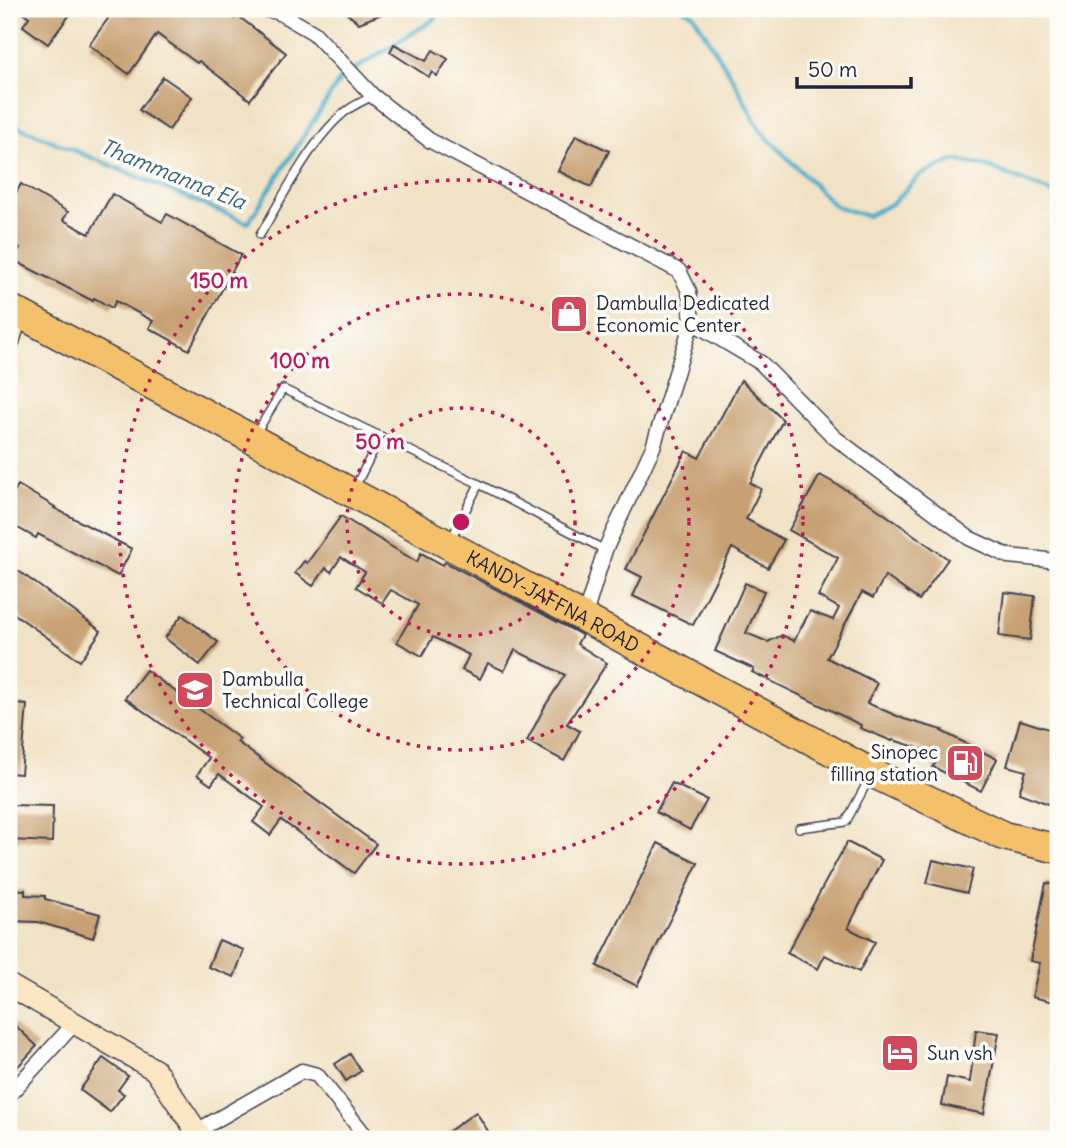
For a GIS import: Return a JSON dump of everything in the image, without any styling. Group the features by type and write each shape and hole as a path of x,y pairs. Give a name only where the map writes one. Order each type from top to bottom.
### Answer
{"highway":[{"name":"KANDY-JAFFNA ROAD","path":"12,308 872,773 1004,836 1058,849"}],"street":[{"path":"261,9 278,12 314,33 368,91 429,140 679,271 688,291 692,322 653,447 605,550 584,618"},
{"path":"9,340 12,308"},
{"path":"692,322 761,363 834,437 970,538 1008,556 1058,561"},
{"path":"9,985 155,1070 199,1135 302,1071 317,1075 368,1139"},
{"path":"9,1095 74,1024"}],"lane":[{"path":"260,235 328,128 368,91"},
{"path":"253,438 283,389 479,484 605,550"},
{"path":"352,493 381,436"},
{"path":"448,545 479,484"},
{"path":"799,828 846,822 872,773"}],"building":[{"path":"18,9 74,9 48,44 23,26 29,17"},
{"path":"115,9 220,9 235,19 238,16 286,53 250,100 199,61 197,63 157,34 129,74 89,45"},
{"path":"341,9 394,9 359,23"},
{"path":"394,44 426,61 433,50 448,59 437,76 432,72 429,77 390,52"},
{"path":"163,77 192,97 169,130 139,110"},
{"path":"576,135 609,151 591,187 558,171"},
{"path":"21,184 68,212 63,220 89,234 112,194 162,222 167,214 241,255 189,350 149,328 153,321 116,301 112,308 94,298 93,301 13,260 20,248 9,242 9,205"},
{"path":"741,380 783,420 750,483 761,489 746,519 784,540 768,568 732,548 693,625 633,596 642,577 626,569 686,451 699,458"},
{"path":"820,475 869,503 948,559 919,600 885,576 873,598 862,592 827,658 877,683 867,703 904,719 942,730 997,759 981,791 933,767 938,758 921,752 922,749 860,728 861,725 715,651 745,583 764,591 746,633 768,642 782,635 794,641 810,611 833,620 839,608 818,596 838,558 789,530"},
{"path":"18,485 54,508 132,549 118,576 38,534 36,538 9,523 9,500"},
{"path":"341,516 417,562 421,553 443,565 445,562 582,635 577,644 607,663 567,724 580,731 564,761 527,741 565,675 515,650 504,671 488,663 480,679 462,670 469,655 433,637 422,656 397,642 418,605 391,590 382,603 356,587 365,572 341,557 331,572 326,568 313,586 295,573 304,561 307,563"},
{"path":"9,564 101,631 80,661 9,610"},
{"path":"1004,592 1035,596 1030,640 999,636"},
{"path":"182,615 218,642 200,665 165,638"},
{"path":"146,670 240,739 237,742 376,844 354,873 281,820 270,835 253,822 264,807 219,774 211,785 197,775 209,758 125,698"},
{"path":"9,703 27,705 21,774 9,773"},
{"path":"1020,720 1058,732 1058,795 1054,806 1019,793 1026,771 1007,766"},
{"path":"672,783 707,800 690,830 656,812"},
{"path":"9,805 53,806 52,842 9,840"},
{"path":"847,842 882,860 848,928 875,942 859,972 825,955 818,969 787,953"},
{"path":"658,843 698,863 637,986 597,966"},
{"path":"933,860 973,869 967,893 927,883"},
{"path":"1046,883 1058,885 1058,942 1053,968 1058,969 1058,1003 1032,997 1040,963 1030,961"},
{"path":"9,889 25,890 25,895 45,896 45,899 100,914 93,938 38,922 9,921"},
{"path":"219,940 244,950 234,977 208,967"},
{"path":"9,1020 37,1046 9,1076"},
{"path":"976,1030 999,1033 984,1114 942,1105 947,1077 970,1082"},
{"path":"350,1054 361,1071 346,1081 335,1064"},
{"path":"103,1058 128,1076 118,1090 124,1094 110,1112 80,1090"},
{"path":"476,1112 493,1139 438,1139"}],"waterway":[{"name":"Thammanna Ela","path":"9,123 248,223 341,78 435,19 439,9"},
{"name":"Thammanna Ela","path":"683,9 693,14 733,79 760,130 835,206 867,216 893,203 920,175 955,160 986,166 1053,193"}],"place":[{"name":"Dambulla Dedicated Economic Center","path":"569,314"},
{"name":"Dambulla Technical College","path":"195,690"},
{"name":"Sinopec filling station","path":"965,763"},
{"name":"Sun vsh","path":"900,1053"}]}
